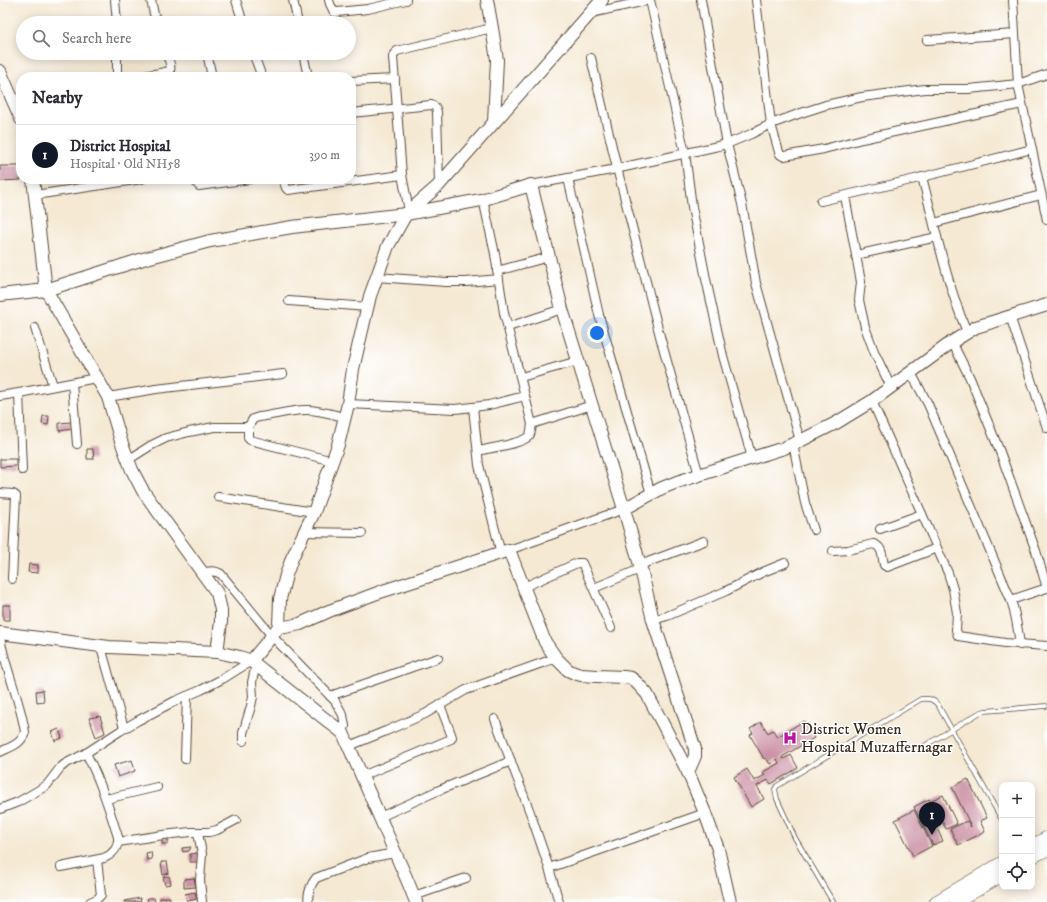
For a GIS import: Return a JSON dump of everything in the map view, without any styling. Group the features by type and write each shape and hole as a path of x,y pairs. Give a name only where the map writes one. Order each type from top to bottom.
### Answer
{"main road":[{"path":"1035,844 1047,838"},
{"path":"1035,855 1047,849"},
{"path":"936,902 999,865"},
{"path":"956,902 999,876"}],"street":[{"path":"115,0 116,16"},
{"path":"151,0 155,16"},
{"path":"236,0 241,16"},
{"path":"293,0 296,16"},
{"path":"329,0 334,12 337,12 368,8 406,0"},
{"path":"487,0 497,60 494,122"},
{"path":"0,809 18,802 46,785 65,764 86,754 124,728 253,663 275,631 280,599 286,575 292,558 314,512 338,445 348,404 353,369 370,296 388,246 408,213 439,184 602,0"},
{"path":"591,12 650,0 684,153 692,207 723,356 752,458"},
{"path":"701,0 727,144 742,204 756,283 797,442 805,503 814,530"},
{"path":"756,0 771,124 780,155 784,156 824,149 862,139 1022,104"},
{"path":"1013,0 1018,84 1047,220"},
{"path":"408,213 402,175 393,57 395,52 492,28"},
{"path":"927,40 1015,34"},
{"path":"591,58 617,168 661,340 699,475"},
{"path":"117,60 117,72"},
{"path":"165,72 170,71 168,60"},
{"path":"208,60 211,72"},
{"path":"256,60 260,72"},
{"path":"305,60 307,72"},
{"path":"0,71 16,108"},
{"path":"0,295 46,290 143,259 210,241 292,227 408,213 483,199 531,185 727,144 771,124 826,105 862,97 925,88 969,89 1018,84 1047,74"},
{"path":"356,81 395,79"},
{"path":"356,112 431,105 434,106 436,108 439,184"},
{"path":"821,201 1032,149"},
{"path":"356,181 402,175"},
{"path":"922,177 945,270 960,314 968,332"},
{"path":"568,178 599,315 651,494"},
{"path":"34,184 46,290 108,397 128,460 143,491 217,593 221,610 217,652"},
{"path":"35,195 109,184"},
{"path":"198,184 199,186 214,184"},
{"path":"285,184 288,190 334,184"},
{"path":"531,185 562,309 624,509 653,620 695,749 695,756 688,772"},
{"path":"934,223 1041,195"},
{"path":"845,196 861,282 860,300 865,327 875,354 891,387"},
{"path":"478,451 525,439 530,435 532,424 504,313 483,199"},
{"path":"856,255 937,237"},
{"path":"376,277 466,282 498,275 549,257"},
{"path":"289,301 368,307"},
{"path":"275,631 300,624 329,611 380,592 505,552 624,509 677,482 797,442 842,420 872,401 952,342 968,332 981,325 1047,305"},
{"path":"508,327 562,309"},
{"path":"1010,316 1047,428"},
{"path":"34,328 53,386"},
{"path":"952,342 970,378 1000,452 1036,551 1047,588 1011,600"},
{"path":"521,377 578,361"},
{"path":"911,373 928,404 1011,600 1018,624 1020,645"},
{"path":"108,397 156,389 283,374"},
{"path":"0,396 96,378"},
{"path":"72,383 77,444"},
{"path":"19,393 22,470"},
{"path":"348,404 455,409 490,405 525,396"},
{"path":"872,401 948,573 953,589 957,613 956,632 958,636 1020,645 1047,646"},
{"path":"532,424 592,405"},
{"path":"473,407 479,465 505,552 524,587 545,642 556,658 574,673 581,675 631,678 647,694 688,772 705,813 718,849 730,902"},
{"path":"332,461 250,440 248,438 248,427 255,418 297,411 318,411 344,417"},
{"path":"128,460 166,438 214,427 248,427"},
{"path":"0,493 12,494 16,496 12,579"},
{"path":"218,497 314,512"},
{"path":"880,530 922,514"},
{"path":"304,532 362,533"},
{"path":"594,588 640,567 704,541"},
{"path":"833,551 848,550 876,544 880,548 884,565 887,567 937,548"},
{"path":"524,587 580,563 584,565 611,628"},
{"path":"653,620 667,616 726,591 763,572 785,563"},
{"path":"202,573 213,571 221,574 275,631 335,701 343,715 345,726 343,734"},
{"path":"0,633 101,647 217,652 240,657 253,663 343,734 415,899 466,878"},
{"path":"0,637 25,732 24,737 20,741 0,752"},
{"path":"101,647 124,728"},
{"path":"330,696 438,658"},
{"path":"348,746 418,717 466,690 556,658"},
{"path":"243,741 243,733 253,697 253,663"},
{"path":"185,760 187,696"},
{"path":"362,776 451,739 452,734 440,705"},
{"path":"495,719 531,815 559,902"},
{"path":"61,867 97,860 109,856 114,852 118,842 118,837 106,800 95,771 86,754"},
{"path":"380,817 437,791 511,761"},
{"path":"106,800 157,787"},
{"path":"549,868 705,813"},
{"path":"118,842 163,835 209,832 217,830 236,820"},
{"path":"198,833 202,854 200,880 202,902"},
{"path":"308,902 309,889 316,878 368,858 395,853"},
{"path":"90,902 97,899 101,895 97,860"}],"lane":[{"path":"833,902 795,838 777,799 775,789 777,786 921,699 928,698 934,700 938,705 1001,818"},
{"path":"921,748 979,713 1046,706"}],"building":[{"path":"0,166 16,166 16,180 0,181"},
{"path":"43,416 49,416 48,425 42,424"},
{"path":"71,422 72,429 59,431 59,423"},
{"path":"87,449 93,449 94,459 87,459"},
{"path":"0,459 16,459 16,466 0,467"},
{"path":"29,564 38,565 38,573 28,572"},
{"path":"3,605 10,605 10,620 3,620"},
{"path":"43,690 44,701 37,702 36,691"},
{"path":"100,716 105,733 96,737 89,718"},
{"path":"804,721 814,738 782,757 783,759 791,755 798,768 771,784 768,780 757,786 764,799 751,807 734,777 747,769 754,781 765,775 763,772 779,763 777,759 770,764 766,758 764,759 750,735 753,733 750,729 761,722 768,733 773,730 777,737"},
{"path":"59,729 62,738 55,741 52,732"},
{"path":"132,760 135,771 118,777 114,765"},
{"path":"968,779 987,818 980,821 985,832 958,845 950,829 967,821 971,826 952,787"},
{"path":"943,795 957,824 946,829 932,800"},
{"path":"929,799 935,810 929,812 943,841 933,845 914,807"},
{"path":"914,810 932,846 913,856 895,820"},
{"path":"168,837 168,844 162,844 162,838"},
{"path":"191,847 189,851 183,852 182,848"},
{"path":"151,852 152,859 147,860 146,853"},
{"path":"198,853 199,862 190,862 190,854"},
{"path":"161,862 167,862 169,873 163,875"},
{"path":"169,876 171,884 165,885 163,877"},
{"path":"194,878 196,887 184,888 184,879"},
{"path":"195,892 197,899 187,901 185,894"},
{"path":"170,897 170,902 160,902 160,898"},
{"path":"140,898 141,902 124,902 124,901"},
{"path":"147,898 154,898 155,902 148,902"}],"place":[{"name":"District Women Hospital Muzaffernagar","path":"790,738"},
{"name":"District Hospital","path":"932,835"}]}
